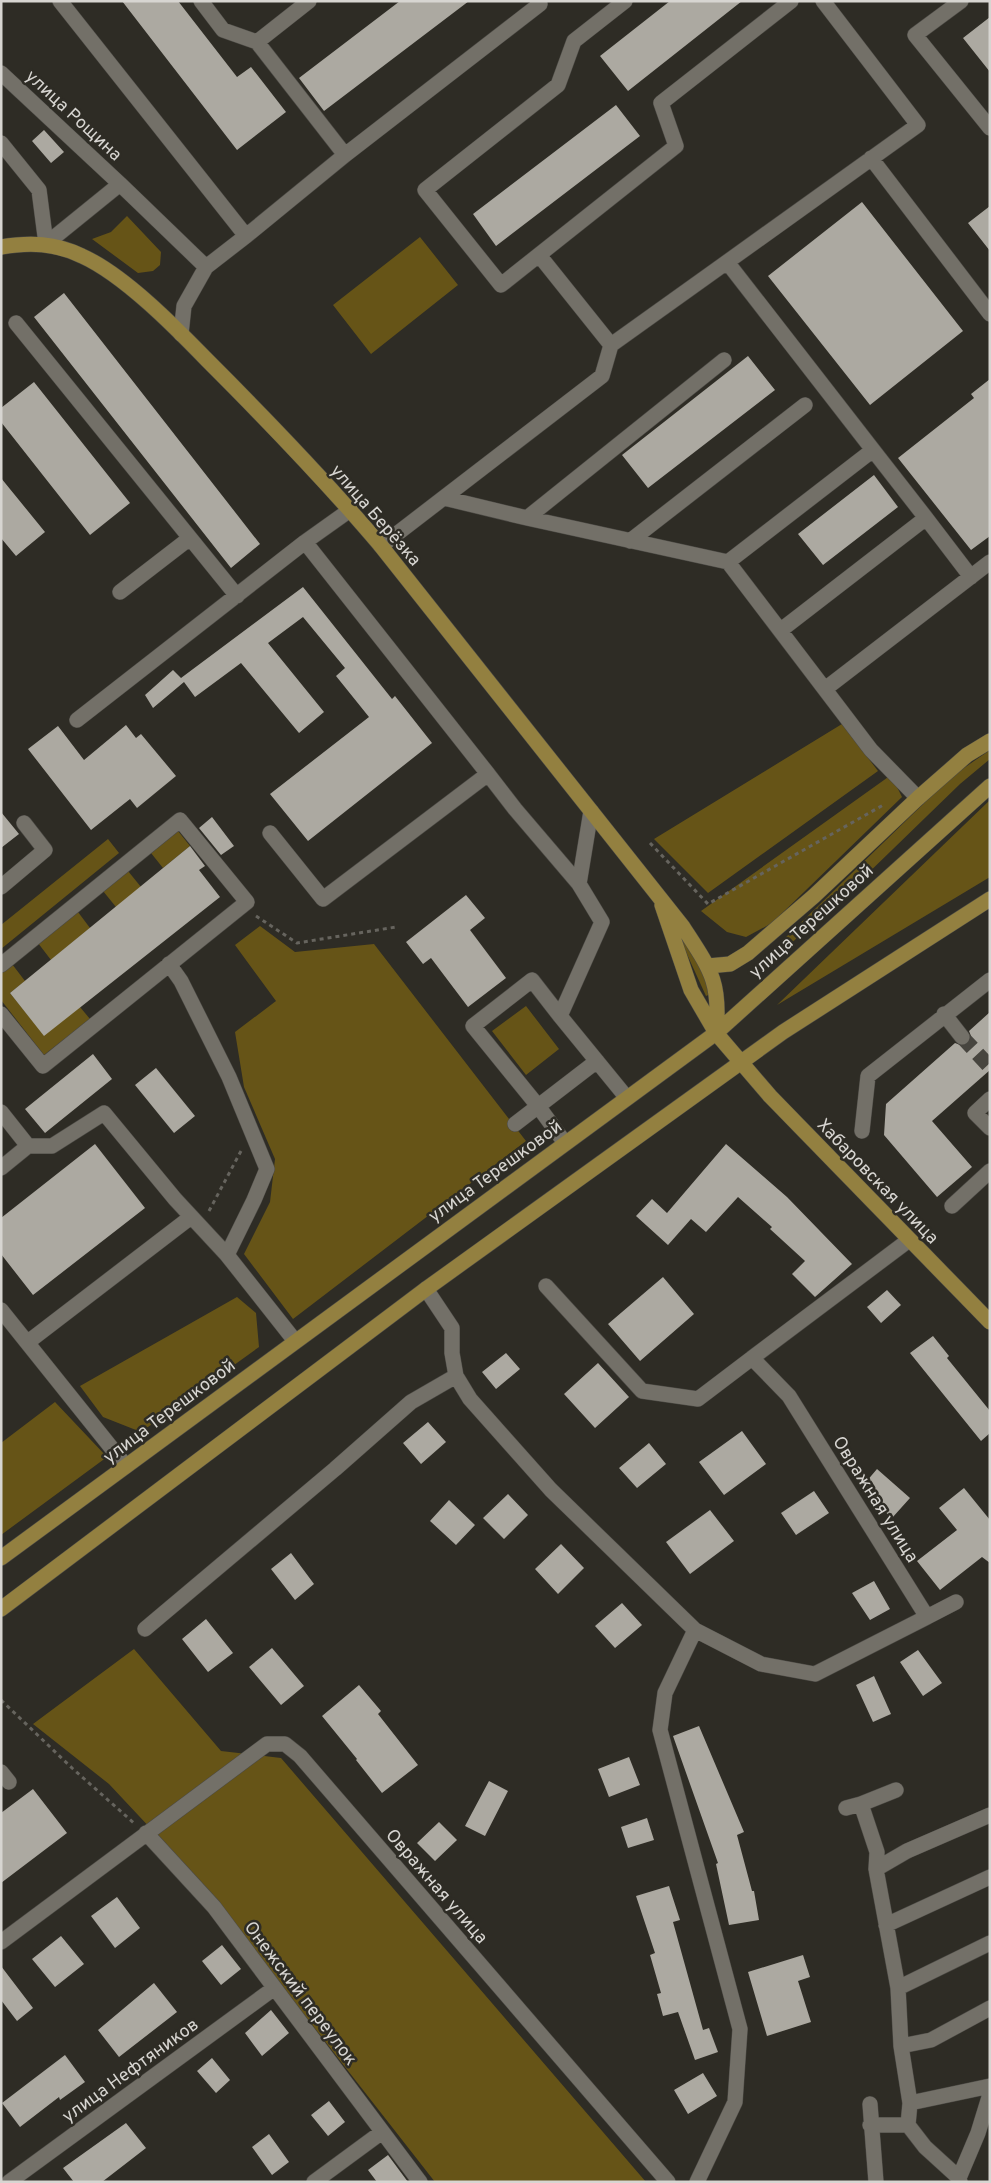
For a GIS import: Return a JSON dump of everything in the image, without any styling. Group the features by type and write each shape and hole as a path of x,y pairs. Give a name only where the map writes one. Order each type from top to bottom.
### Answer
{"main road":[{"name":"улица Берёзка","path":"1,247 23,244 46,244 84,256 107,271 181,334 272,425 350,510 381,546 683,927 708,966 716,984 719,1006 716,1033"},
{"path":"708,966 730,964 748,953 814,896 914,794 967,755 990,741"},
{"name":"улица Терешковой","path":"1,1558 716,1033 990,786"},
{"name":"улица Берёзка","path":"659,897 691,990 716,1033 741,1063"},
{"path":"1,1609 426,1289 783,1032 990,899"},
{"name":"Хабаровская улица","path":"741,1063 770,1096 990,1322"}],"street":[{"path":"60,1 246,236"},
{"path":"201,1 223,30 256,42 345,155"},
{"path":"256,42 309,1"},
{"path":"181,334 184,306 206,266 246,236 345,155 540,4 537,1"},
{"path":"625,1 574,41 558,85 425,190 501,285 676,146 661,103 791,1"},
{"path":"381,546 602,376 610,345 918,124 823,1"},
{"path":"961,1 916,35 990,128"},
{"name":"улица Рощина","path":"1,74 206,266"},
{"path":"1,143 40,190 46,244"},
{"path":"871,158 990,314"},
{"path":"46,244 120,184"},
{"path":"539,255 610,345"},
{"path":"727,262 971,576"},
{"path":"16,323 237,596"},
{"path":"527,518 724,360"},
{"path":"630,541 805,405"},
{"path":"728,562 873,450"},
{"path":"444,498 728,562 871,750 914,794"},
{"path":"77,720 305,542 350,510"},
{"path":"781,630 926,518"},
{"path":"120,592 190,538"},
{"path":"305,542 515,809 579,884 602,922 560,1016"},
{"path":"825,689 990,562"},
{"path":"270,834 323,899 488,774"},
{"path":"579,884 591,811"},
{"path":"1,965 180,820 247,902 43,1066 1,1014"},
{"path":"1,887 45,850 24,823"},
{"path":"169,964 181,981 229,1077 267,1169 227,1254"},
{"path":"565,1143 538,1106 473,1026 532,980 627,1098"},
{"path":"862,1131 868,1076 944,1014 990,980"},
{"path":"944,1014 962,1036"},
{"path":"514,1124 597,1061"},
{"path":"990,1099 975,1112 990,1128"},
{"path":"1,1112 28,1146"},
{"path":"1,1168 28,1146 52,1146 104,1113 196,1222 227,1254 295,1341"},
{"path":"952,1206 990,1172"},
{"path":"28,1342 196,1222"},
{"path":"546,1286 642,1391 698,1399 909,1240"},
{"path":"426,1289 452,1328 452,1353 456,1376 470,1399 552,1490 695,1630 760,1664 814,1674 956,1602"},
{"path":"1,1310 126,1466"},
{"name":"Овражная улица","path":"752,1358 789,1396 927,1617"},
{"path":"145,1629 328,1476 411,1402 456,1376"},
{"path":"695,1630 665,1693 660,1730 740,2029 735,2102 697,2182"},
{"name":"Овражная улица","path":"1,1942 267,1744 284,1744 300,1756 668,2182"},
{"path":"896,1790 853,1806 878,1852 876,1869 898,1988 901,2046 910,2103 908,2125 925,2147 960,2180 990,2094"},
{"path":"876,1869 907,1851 990,1815"},
{"name":"Онежский переулок","path":"146,1833 214,1907 273,1989 420,2182"},
{"path":"886,1925 990,1877"},
{"path":"898,1988 990,1944"},
{"name":"улица Нефтяников","path":"9,2182 273,1989"},
{"path":"901,2046 931,2040 990,2008"},
{"path":"910,2103 990,2086"},
{"path":"870,2104 870,2125 876,2182"},
{"path":"870,2125 908,2125"},
{"path":"314,2182 382,2132"}],"path":[{"path":"650,843 708,904 914,794"},
{"path":"242,906 297,943 396,926"},
{"path":"196,1222 242,1150"},
{"path":"1,1700 72,1768 146,1833"}],"shaded area":[{"path":"127,216 161,252 160,265 153,271 138,273 92,239 111,232"},
{"path":"420,237 458,285 371,354 333,305"},
{"path":"842,724 878,771 708,893 654,839"},
{"path":"990,750 990,759 960,784 859,882 787,947 777,950 783,940 951,777"},
{"path":"891,775 902,797 772,923 746,937 727,932 701,911"},
{"path":"990,800 990,877 777,1005"},
{"path":"178,831 190,846 163,868 151,853"},
{"path":"108,839 119,853 1,949 1,925"},
{"path":"128,871 141,887 116,907 103,891"},
{"path":"78,912 90,928 51,960 38,943"},
{"path":"260,926 295,952 374,944 526,1141 293,1319 244,1254 270,1202 275,1159 244,1087 235,1032 276,1001 235,945"},
{"path":"679,929 713,993 706,996 676,930"},
{"path":"12,964 25,981 10,993 44,1035 80,1007 90,1019 44,1055 1,1000 1,973"},
{"path":"526,1006 559,1049 526,1075 492,1031"},
{"path":"237,1297 256,1313 259,1347 141,1432 103,1417 80,1386"},
{"path":"55,1402 107,1457 1,1535 1,1443"},
{"path":"134,1649 221,1751 281,1758 646,2182 435,2182 198,1879 109,1784 33,1724"}],"building":[{"path":"122,1 178,1 237,77 251,67 286,112 237,150"},
{"path":"400,1 469,1 324,111 299,78"},
{"path":"670,1 742,1 628,91 600,56"},
{"path":"990,17 990,72 963,38"},
{"path":"616,105 640,136 496,246 473,214"},
{"path":"44,130 64,152 51,163 32,141"},
{"path":"862,202 963,331 870,405 768,276"},
{"path":"990,206 990,251 968,223"},
{"path":"64,293 260,544 231,568 34,317"},
{"path":"748,356 775,390 648,488 622,455"},
{"path":"990,379 990,536 971,550 898,458 974,398 971,394"},
{"path":"34,382 130,503 90,535 1,422 1,408"},
{"path":"874,475 898,507 823,565 798,534"},
{"path":"1,478 45,532 16,556 1,538"},
{"path":"303,587 392,699 395,696 432,743 308,841 270,794 369,717 336,676 345,668 303,617 268,643 324,712 299,733 241,663 195,697 184,682 153,708 145,695 173,670 181,678"},
{"path":"126,725 136,738 141,734 176,776 137,808 130,799 91,830 28,749 58,726 84,760"},
{"path":"1,812 19,834 1,848"},
{"path":"212,817 234,846 221,855 199,828"},
{"path":"190,846 205,866 199,870 220,897 44,1036 10,993"},
{"path":"466,895 485,918 470,930 506,978 468,1007 431,958 423,964 406,942"},
{"path":"990,1012 990,1070 932,1121 972,1167 937,1197 884,1135 886,1104 955,1043 963,1046 968,1044 971,1036 969,1031"},
{"path":"93,1054 112,1079 45,1133 25,1109"},
{"path":"156,1068 195,1116 174,1133 135,1085"},
{"path":"95,1144 145,1208 33,1295 1,1254 1,1218"},
{"path":"726,1144 787,1197 852,1264 815,1297 792,1274 805,1261 770,1229 772,1227 738,1197 706,1232 691,1219 668,1245 636,1216 652,1199 667,1213"},
{"path":"663,1277 694,1314 640,1361 608,1324"},
{"path":"887,1290 901,1305 881,1323 867,1307"},
{"path":"933,1336 949,1356 947,1358 990,1411 990,1433 981,1441 910,1353"},
{"path":"506,1353 520,1369 496,1389 482,1372"},
{"path":"598,1363 629,1397 595,1428 564,1394"},
{"path":"428,1422 446,1442 421,1464 403,1443"},
{"path":"742,1431 766,1464 724,1495 699,1462"},
{"path":"649,1443 666,1464 637,1488 619,1468"},
{"path":"877,1469 910,1498 892,1518 860,1489"},
{"path":"964,1488 990,1520 990,1563 982,1557 940,1590 917,1561 957,1530 939,1508"},
{"path":"814,1491 829,1513 796,1535 781,1513"},
{"path":"508,1494 528,1515 504,1539 483,1518"},
{"path":"449,1500 475,1525 456,1545 430,1521"},
{"path":"710,1510 734,1541 690,1574 666,1542"},
{"path":"561,1544 584,1568 558,1594 535,1569"},
{"path":"291,1553 314,1584 295,1600 271,1569"},
{"path":"874,1581 890,1609 870,1620 852,1593"},
{"path":"622,1603 642,1625 615,1648 595,1626"},
{"path":"206,1619 233,1653 208,1672 182,1639"},
{"path":"272,1648 304,1686 281,1705 249,1667"},
{"path":"918,1650 942,1683 923,1696 900,1662"},
{"path":"874,1676 891,1714 873,1722 856,1685"},
{"path":"359,1685 381,1711 378,1714 418,1765 382,1793 322,1716"},
{"path":"699,1726 744,1832 737,1835 752,1891 754,1891 759,1920 729,1925 716,1864 718,1863 673,1736"},
{"path":"629,1757 640,1785 609,1797 598,1769"},
{"path":"489,1781 508,1791 485,1836 465,1826"},
{"path":"33,1789 67,1833 1,1883 1,1813"},
{"path":"647,1818 654,1840 628,1848 621,1827"},
{"path":"439,1822 457,1840 435,1861 417,1843"},
{"path":"669,1886 680,1920 673,1922 703,2030 709,2028 718,2052 695,2060 678,2012 663,2016 657,1994 661,1993 650,1955 655,1953 636,1896"},
{"path":"117,1897 140,1928 115,1948 91,1916"},
{"path":"61,1936 84,1964 55,1987 32,1959"},
{"path":"222,1945 241,1969 221,1985 202,1961"},
{"path":"803,1955 810,1977 798,1981 811,2022 767,2036 748,1972"},
{"path":"1,1966 33,2008 17,2021 1,2000"},
{"path":"154,1983 177,2012 119,2057 98,2030"},
{"path":"271,2010 289,2033 262,2056 245,2033"},
{"path":"65,2055 85,2082 60,2100 59,2097 20,2127 2,2103"},
{"path":"212,2058 230,2080 216,2093 197,2071"},
{"path":"703,2073 717,2096 688,2114 674,2090"},
{"path":"329,2101 345,2122 328,2136 311,2115"},
{"path":"126,2123 146,2148 102,2182 74,2182 63,2168"},
{"path":"269,2134 289,2162 272,2175 252,2147"},
{"path":"388,2155 408,2182 377,2182 368,2170"}],"tunnel":[{"path":"962,1037 990,1067"}]}
